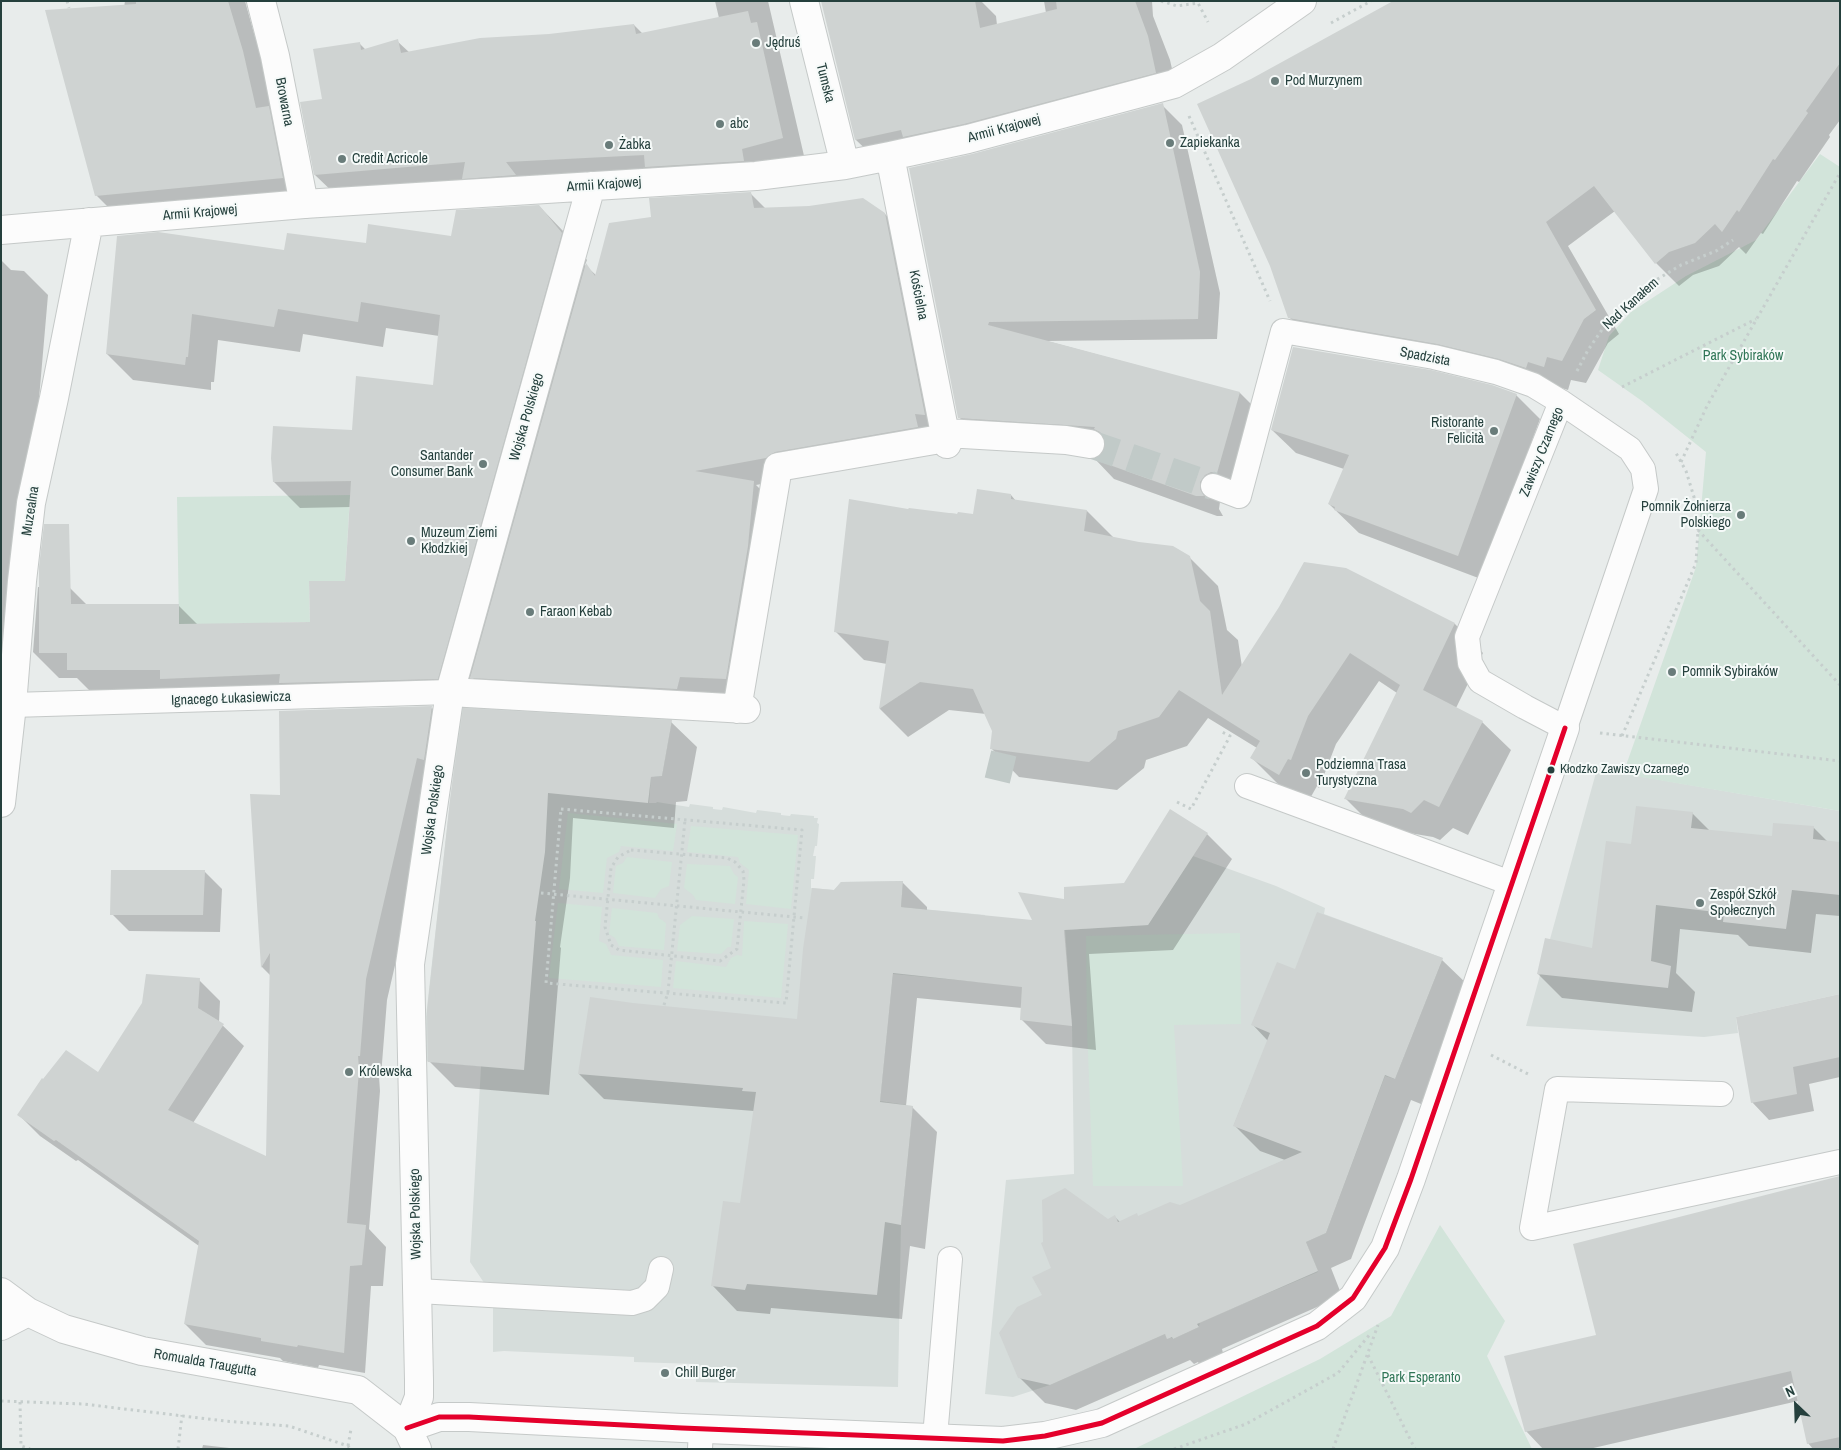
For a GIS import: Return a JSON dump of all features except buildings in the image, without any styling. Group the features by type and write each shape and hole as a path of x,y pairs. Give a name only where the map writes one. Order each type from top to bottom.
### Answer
{"street":[{"name":"Browarna","path":"261,1 275,56 304,204"},
{"name":"Tumska","path":"804,1 845,165"},
{"name":"Armii Krajowej","path":"1,230 304,204 756,176 845,165 968,138 1174,84 1195,74 1302,1"},
{"name":"Kościelna","path":"890,156 946,438"},
{"name":"Wojska Polskiego","path":"412,1438 418,1397 418,1291 410,964 450,692 591,186"},
{"name":"Muzealna","path":"1,803 31,503 89,222"},
{"path":"450,692 742,709 778,467 946,438 1066,440 1090,444"},
{"name":"Zawiszy Czarnego","path":"412,1438 439,1417 469,1417 700,1439 935,1437 1003,1441 1045,1436 1102,1423 1317,1326 1353,1298 1385,1248 1412,1179 1565,728"},
{"name":"Romualda Traugutta","path":"1,1292 28,1312 64,1329 142,1351 358,1390 412,1438"},
{"path":"1,1326 28,1312"}],"lane":[{"name":"Spadzista","path":"1214,486 1239,496 1283,331 1434,357 1496,372 1533,385 1561,402"},
{"name":"Zawiszy Czarnego","path":"1561,402 1630,449 1643,469 1646,489 1565,728 1480,681 1470,662 1467,637 1561,402"},
{"name":"Ignacego Łukasiewicza","path":"12,705 450,692"},
{"path":"1247,786 1513,884"},
{"path":"1720,1094 1557,1089 1532,1228 1840,1162"},
{"path":"935,1437 950,1259"},
{"path":"418,1291 632,1303 644,1299 657,1287 661,1269"}],"path":[{"path":"67,1 69,8"},
{"path":"1161,1 1177,6 1198,3 1222,56"},
{"path":"1188,115 1269,299"},
{"path":"1681,462 1707,406 1840,173"},
{"name":"Nad Kanałem","path":"1561,402 1588,350 1608,321 1651,283 1681,265 1716,251 1733,240"},
{"path":"1622,387 1756,319"},
{"path":"1698,530 1840,686"},
{"path":"1177,802 1190,809 1230,736 1220,730"},
{"path":"1597,732 1840,761"},
{"path":"561,809 685,820 802,830 786,1003 546,983 561,809"},
{"path":"664,1005 668,992 685,820"},
{"path":"632,850 727,858 735,862 743,871 744,880 737,948 720,961 620,950 611,945 605,927 609,898 611,868 618,857 632,850"},
{"path":"541,893 805,918"},
{"path":"1489,1054 1557,1089"},
{"path":"1174,1449 1246,1424 1338,1373 1379,1322 1333,1449"},
{"path":"1368,1354 1415,1449"},
{"path":"1,1401 83,1404 225,1421 289,1426 350,1447 358,1390"},
{"path":"20,1402 21,1446 30,1449"},
{"path":"178,1449 182,1415"}],"shaded area":[{"path":"461,703 672,719 662,776 651,777 649,803 657,802 689,807 690,804 722,810 723,807 756,813 757,810 790,816 791,814 814,816 814,818 818,818 817,823 819,824 817,846 815,846 813,856 816,856 814,879 811,879 811,888 834,890 841,882 903,881 901,907 985,915 978,982 893,974 880,1101 913,1106 901,1225 898,1387 696,1382 696,1364 634,1362 634,1357 493,1352 493,1296 470,1262 481,1066 421,1061"},
{"name":"Zespół Szkół Społecznych","path":"1597,769 1840,811 1840,994 1736,1017 1738,1033 1704,1037 1526,1026"},
{"path":"1193,856 1276,886 1325,908 1324,914 1443,958 1395,1079 1385,1076 1326,1233 1306,1242 1318,1272 1200,1322 1199,1327 1173,1339 1165,1334 1050,1385 1013,1397 985,1394 1006,1180 1074,1174 1072,1026 1065,930 1148,925"}],"green space":[{"name":"Park Sybiraków","path":"1820,154 1840,167 1840,811 1623,774 1696,567 1706,452 1642,401 1598,370 1609,336 1631,312 1686,276 1756,240"},
{"path":"350,495 345,581 309,581 310,622 179,625 177,497"},
{"path":"568,813 677,824 673,851 621,846 619,852 607,858 603,893 559,889"},
{"path":"691,826 798,835 791,909 746,904 749,870 740,863 738,857 687,852"},
{"path":"627,857 672,862 669,886 661,889 655,898 613,893 616,866 623,863"},
{"path":"687,864 730,866 738,877 735,904 696,900 684,888"},
{"path":"558,903 602,907 599,941 606,944 611,955 663,960 661,987 549,978"},
{"path":"612,908 657,913 659,918 666,923 664,950 619,946 615,938 609,934"},
{"path":"692,916 734,919 731,947 728,947 721,954 677,951 680,925"},
{"path":"744,921 788,924 781,998 673,988 676,961 726,967 731,958 737,955 742,956"},
{"path":"1240,933 1241,1024 1174,1025 1183,1186 1093,1186 1087,1026 1086,936"},
{"name":"Park Esperanto","path":"1440,1225 1505,1321 1487,1356 1532,1449 1134,1449 1320,1359 1391,1316"}],"tunnel":[{"path":"1090,444 1213,486"},
{"path":"988,764 1013,770"}],"transit line":[{"path":"407,1428 439,1417 469,1417 1003,1441 1045,1436 1102,1423 1317,1326 1353,1298 1385,1248 1411,1179 1565,728"}],"place":[{"name":"Jędruś","path":"756,43"},
{"name":"Pod Murzynem","path":"1275,81"},
{"name":"abc","path":"720,124"},
{"name":"Zapiekanka","path":"1170,143"},
{"name":"Żabka","path":"609,145"},
{"name":"Credit Acricole","path":"342,159"},
{"name":"Ristorante Felicità","path":"1494,431"},
{"name":"Santander Consumer Bank","path":"483,464"},
{"name":"Pomnik Żołnierza Polskiego","path":"1741,515"},
{"name":"Muzeum Ziemi Kłodzkiej","path":"411,541"},
{"name":"Faraon Kebab","path":"530,612"},
{"name":"Pomnik Sybiraków","path":"1672,672"},
{"name":"Kłodzko Zawiszy Czarnego","path":"1551,770"},
{"name":"Podziemna Trasa Turystyczna","path":"1306,773"},
{"name":"Zespół Szkół Społecznych","path":"1700,903"},
{"name":"Królewska","path":"349,1072"},
{"name":"Chill Burger","path":"665,1373"}]}
